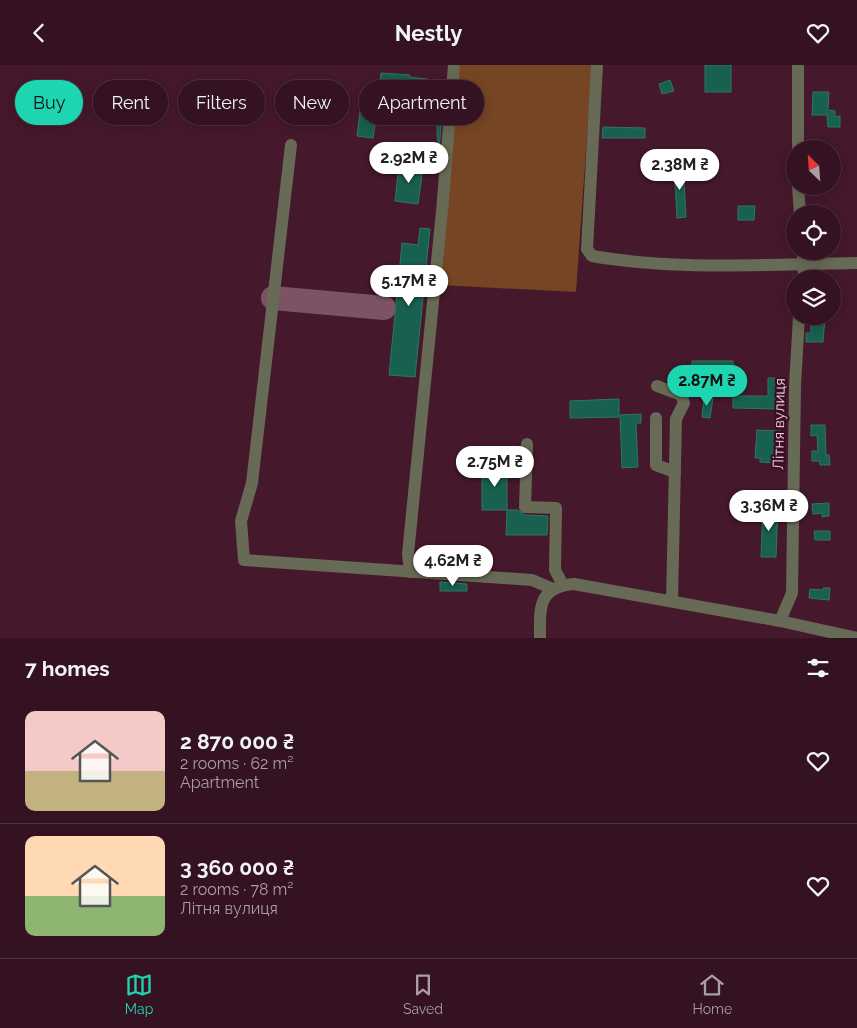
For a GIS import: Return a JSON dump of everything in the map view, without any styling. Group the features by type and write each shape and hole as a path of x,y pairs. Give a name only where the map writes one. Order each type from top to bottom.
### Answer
{"street":[{"path":"410,572 408,554 442,211 454,65"},
{"path":"597,65 587,239 589,253 592,256 614,260 685,265 786,258"},
{"path":"798,65 798,140"},
{"path":"291,145 252,483 240,521 244,559 532,580 558,587"},
{"path":"830,260 857,263"},
{"name":"Літня вулиця","path":"780,621 792,593 795,386 798,325"},
{"path":"657,386 682,395 684,403 676,419 672,601"},
{"path":"656,418 656,465 675,472"},
{"path":"527,443 525,507 556,508 555,570 558,587"},
{"path":"540,638 540,609 544,596 558,587 574,584 780,621 857,638"}],"shaded area":[{"path":"458,65 592,65 576,292 439,285 453,125 484,125 484,80 457,80"}],"building":[{"path":"705,65 731,65 731,92 705,92"},
{"path":"381,73 410,75 409,77 428,79 428,80 380,80"},
{"path":"670,80 674,91 662,94 659,84"},
{"path":"813,92 829,92 828,110 835,111 835,117 840,116 840,127 828,127 827,115 812,115"},
{"path":"359,120 359,125 375,125 373,138 357,136"},
{"path":"437,125 441,125 439,150"},
{"path":"603,127 645,128 645,138 602,138"},
{"path":"674,164 683,164 686,217 677,218"},
{"path":"399,165 423,168 418,204 395,201"},
{"path":"738,206 755,206 754,220 738,220"},
{"path":"420,228 430,229 415,377 389,375 402,243 418,245"},
{"path":"811,325 824,325 823,342 806,342 806,333 811,333"},
{"path":"692,361 733,361 733,377 692,376"},
{"path":"768,378 781,378 780,409 733,408 733,396 768,396"},
{"path":"704,397 713,398 710,418 702,417"},
{"path":"619,399 619,417 570,418 570,401"},
{"path":"641,414 641,423 636,423 638,467 622,468 620,415"},
{"path":"811,425 825,425 826,455 829,455 830,465 820,465 820,461 812,461 812,451 818,451 817,435 811,436"},
{"path":"757,430 781,431 780,439 776,438 775,463 760,462 760,458 755,458"},
{"path":"482,466 507,466 507,510 482,510"},
{"path":"829,503 829,516 822,517 822,513 813,514 812,504"},
{"path":"763,506 778,507 776,557 761,557"},
{"path":"507,510 518,510 525,515 548,516 547,535 506,535"},
{"path":"814,531 830,531 830,540 815,540"},
{"path":"440,582 467,584 467,591 440,591"},
{"path":"823,588 830,588 829,600 809,598 810,589 823,590"}],"taxiway":[{"path":"273,298 384,308"}]}
